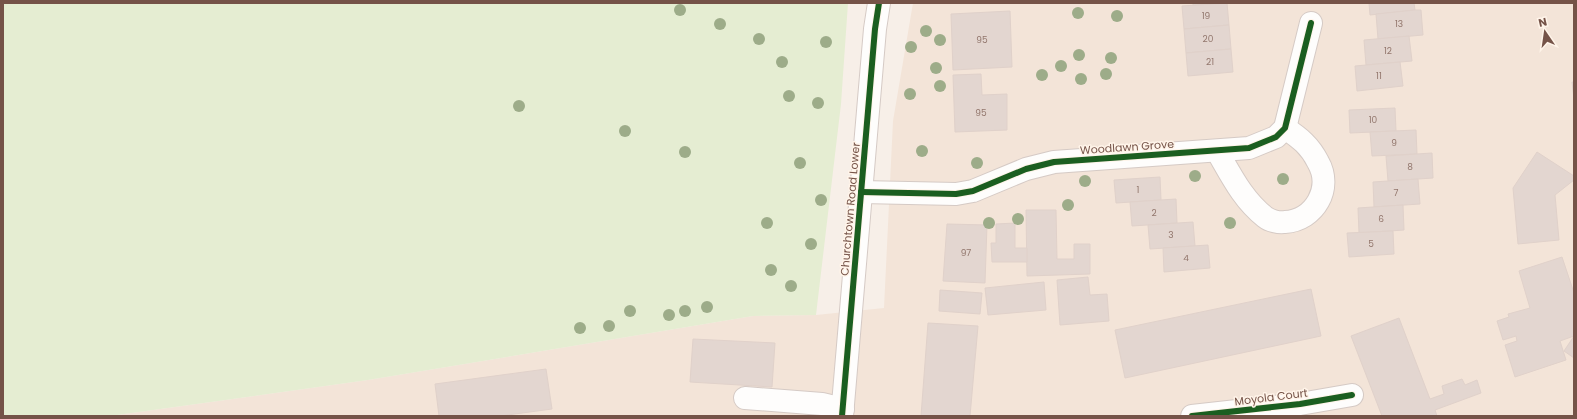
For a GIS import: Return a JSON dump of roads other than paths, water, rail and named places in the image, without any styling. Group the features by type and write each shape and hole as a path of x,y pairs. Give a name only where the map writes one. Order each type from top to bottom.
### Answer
{"street":[{"name":"Churchtown Road Lower","path":"843,413 875,29 879,3"},
{"path":"1217,152 1238,188 1251,204 1266,218 1280,222 1296,221 1309,214 1318,202 1322,190 1323,177 1319,163 1302,139 1285,128 1310,22"},
{"name":"Woodlawn Grove","path":"861,192 965,193 1026,169 1054,162 1217,152 1249,148 1276,137 1285,128"},
{"name":"Moyola Court","path":"1192,416 1300,404 1352,395"},
{"path":"745,398 822,404 843,413"}]}
